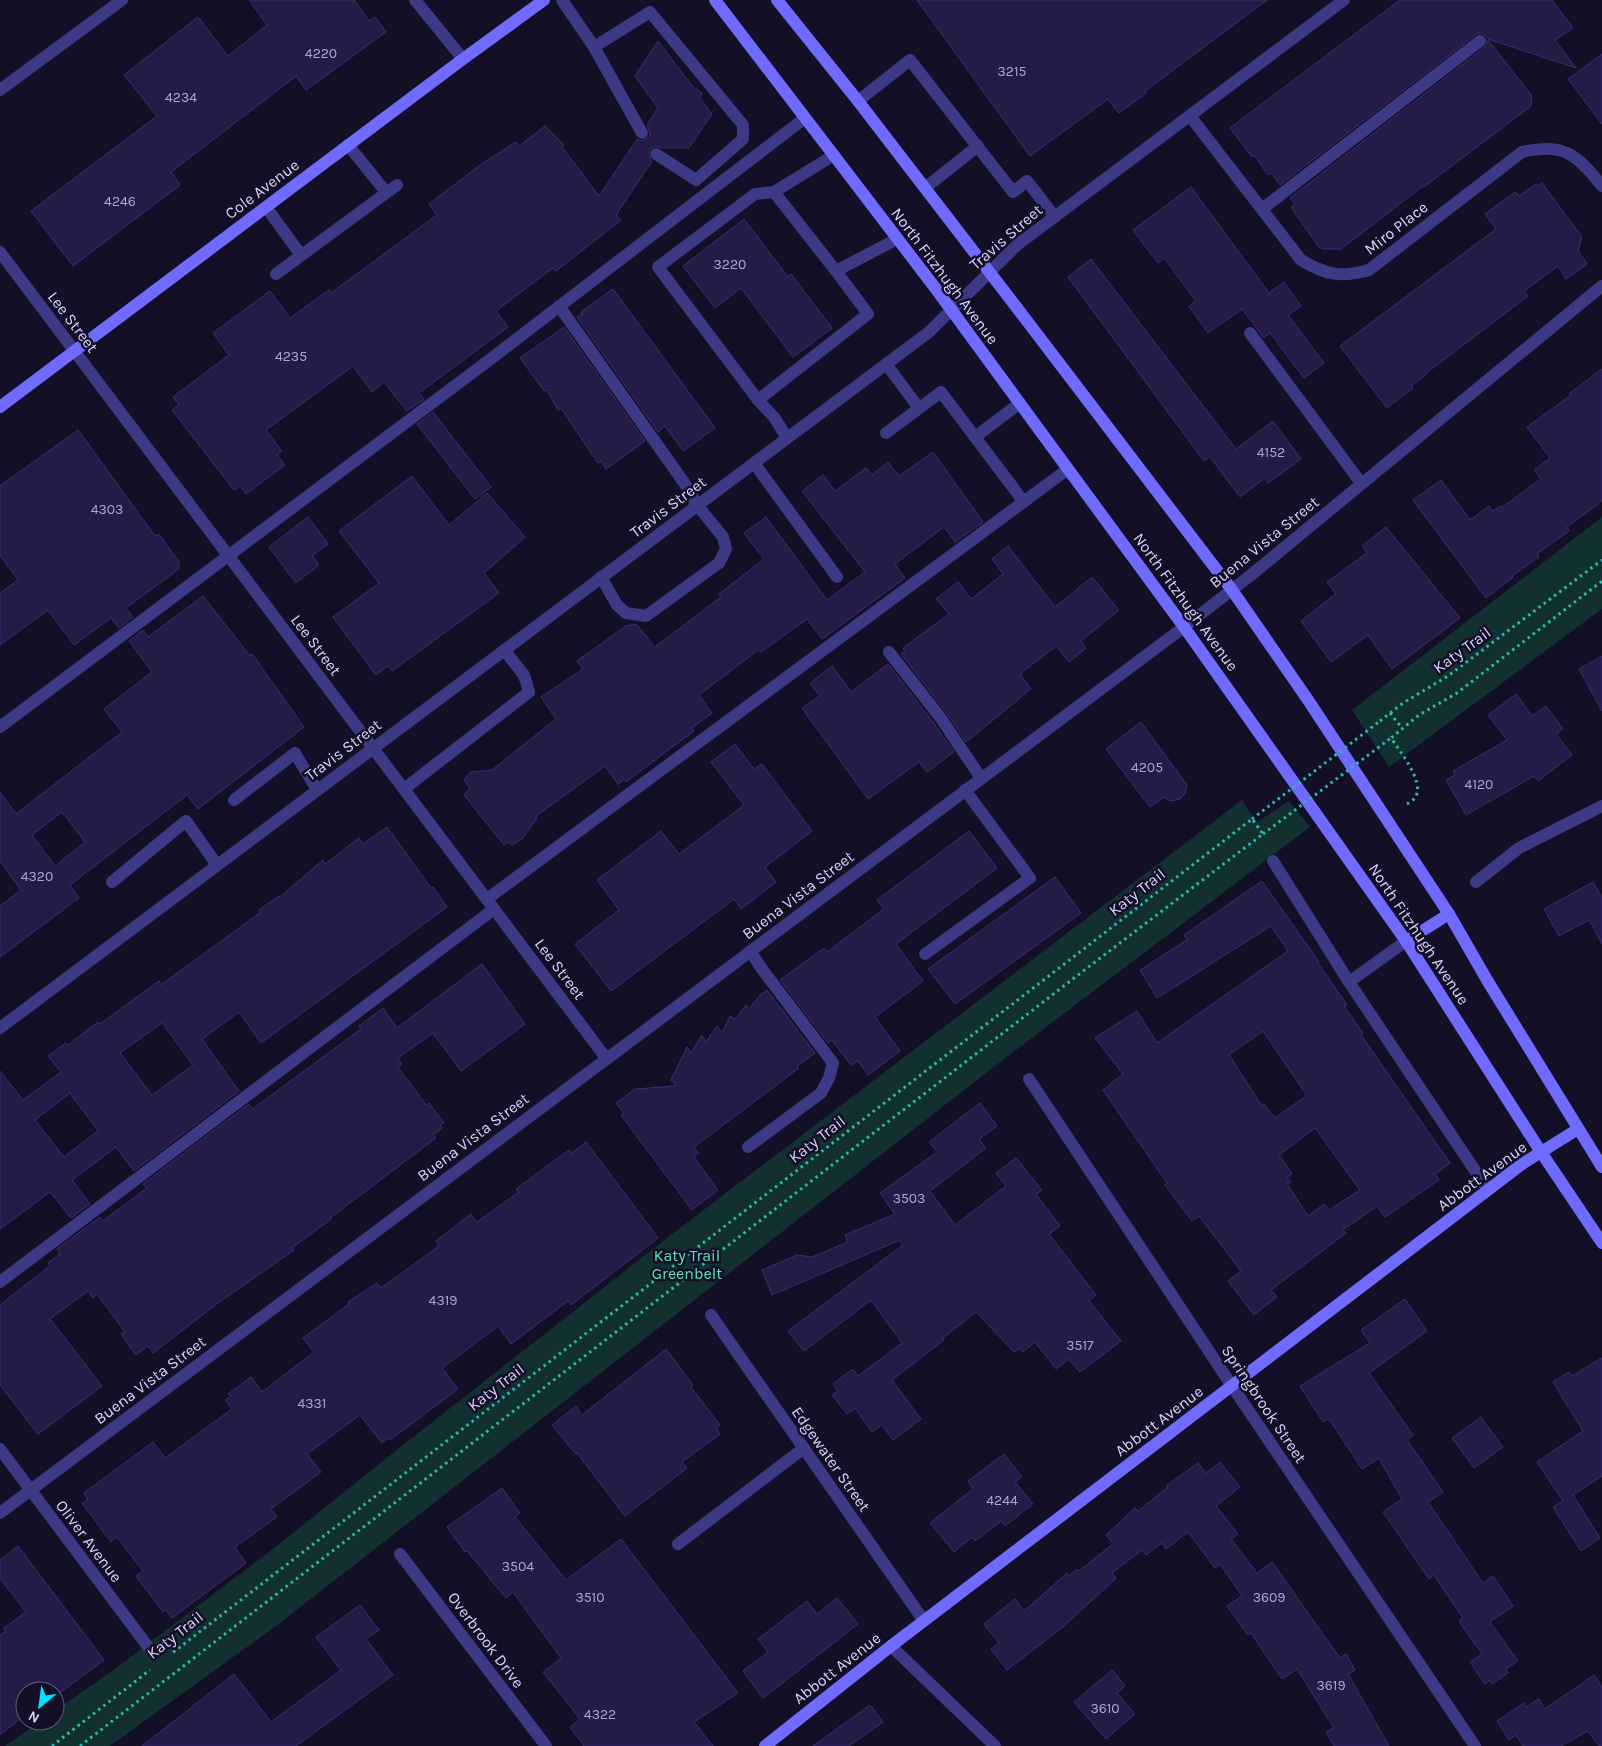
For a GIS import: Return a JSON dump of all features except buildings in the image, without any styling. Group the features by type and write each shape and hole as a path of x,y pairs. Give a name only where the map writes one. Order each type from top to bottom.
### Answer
{"main road":[{"name":"North Fitzhugh Avenue","path":"715,0 951,310 1184,627 1406,941 1541,1152 1602,1243"},
{"name":"North Fitzhugh Avenue","path":"778,0 989,271 1232,590 1308,700 1449,914 1602,1167"},
{"name":"Cole Avenue","path":"0,407 538,2"},
{"path":"1406,941 1449,914"},
{"name":"Abbott Avenue","path":"764,1746 891,1646 1522,1164 1578,1129"}],"street":[{"path":"0,90 122,0"},
{"path":"416,0 463,59"},
{"path":"562,0 594,48 642,133"},
{"name":"Travis Street","path":"0,1028 929,332 989,271 1018,245 1340,1"},
{"path":"594,48 650,12 743,125 743,139 696,180 656,154"},
{"path":"1262,209 1480,41"},
{"path":"858,101 910,60 1013,192 1027,181 1055,217"},
{"name":"Miro Place","path":"1190,116 1301,260 1316,269 1333,274 1351,275 1369,270 1522,152 1540,148 1558,149 1574,156 1602,186"},
{"path":"0,727 559,306 805,118"},
{"path":"276,274 392,188 348,145"},
{"path":"925,188 978,146"},
{"path":"788,438 774,417 758,400 658,267 756,194 774,192 834,155"},
{"path":"758,400 868,314 774,192"},
{"path":"266,207 301,255"},
{"path":"836,271 897,239"},
{"name":"Lee Street","path":"0,252 606,1058"},
{"name":"Buena Vista Street","path":"0,1513 1184,627 1232,590 1602,286"},
{"path":"559,306 685,484 697,505 722,537 726,550 719,563 646,616 626,613 618,605 601,578"},
{"path":"1250,333 1361,483"},
{"path":"886,364 919,408"},
{"path":"886,433 941,392 1024,502"},
{"path":"975,437 1020,403"},
{"path":"754,463 837,577"},
{"path":"0,1282 490,904 1068,470"},
{"path":"404,789 529,692 524,675 504,650"},
{"path":"890,652 940,717 981,778"},
{"path":"234,800 295,753 317,790"},
{"path":"925,954 1030,878 965,790"},
{"path":"1476,882 1519,848 1602,806"},
{"path":"112,882 186,821 216,865"},
{"path":"1273,861 1349,982 1488,1190"},
{"path":"1349,982 1406,941"},
{"path":"748,1147 821,1093 829,1078 833,1064 750,951"},
{"name":"Springbrook Street","path":"1029,1079 1232,1386 1475,1746"},
{"name":"Edgewater Street","path":"711,1315 924,1621"},
{"path":"678,1544 804,1448"},
{"name":"Oliver Avenue","path":"0,1449 152,1652"},
{"name":"Overbrook Drive","path":"400,1554 546,1746"},
{"path":"891,1646 995,1746"}],"path":[{"name":"Katy Trail","path":"170,1654 1390,713 1448,676 1602,560"},
{"path":"80,1746 1084,971 1419,715 1457,693 1602,581"},
{"path":"1390,713 1402,728"},
{"path":"1391,738 1409,765 1417,782 1416,797 1407,804"},
{"path":"1252,819 1263,834"},
{"name":"Katy Trail","path":"52,1746 154,1667"}],"green space":[{"path":"1602,517 1602,609 1389,767 1352,710"},
{"name":"Katy Trail Greenbelt","path":"1242,800 1257,822 1289,801 1310,827 995,1066 276,1626 110,1746 5,1746 27,1731 65,1731 65,1704 116,1668 278,1545 672,1234"}]}
